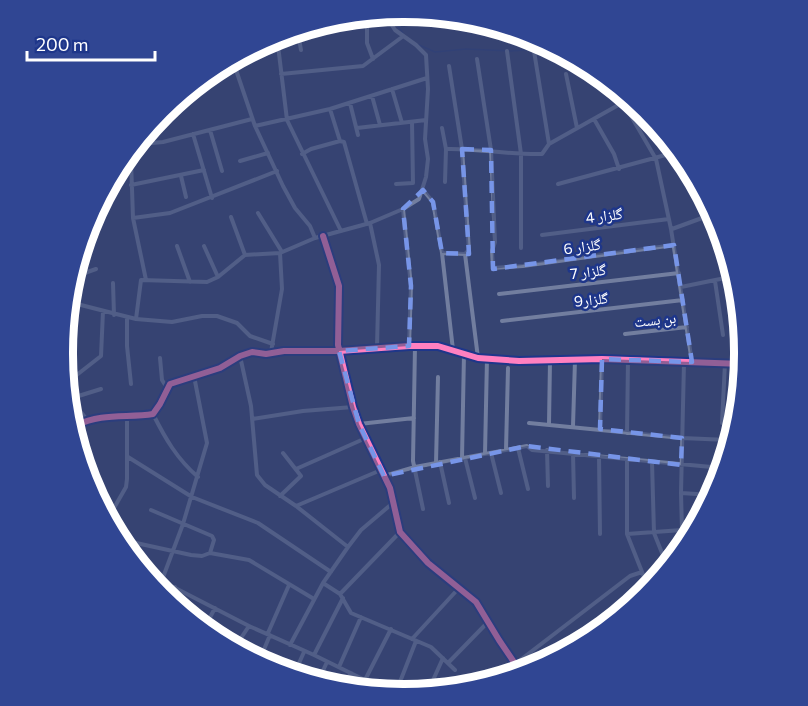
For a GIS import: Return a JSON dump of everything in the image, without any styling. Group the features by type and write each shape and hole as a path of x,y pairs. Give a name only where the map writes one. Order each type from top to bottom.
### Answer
{"street":[{"path":"136,319 140,281 207,282 218,277 245,255 281,252 315,238 369,224 419,199 423,190 428,159 425,139 426,55 416,45 402,37 391,23"},
{"path":"367,24 367,43 373,59"},
{"path":"281,74 363,66 402,37"},
{"path":"300,40 302,50"},
{"path":"279,48 287,120 341,231"},
{"path":"507,51 521,154 521,248"},
{"path":"534,51 549,144"},
{"path":"477,59 491,150"},
{"path":"442,254 465,254 469,250 462,149 449,66"},
{"path":"236,69 252,119 282,186 295,208 310,226 315,238"},
{"path":"566,74 578,128"},
{"path":"255,126 330,110 427,78"},
{"path":"392,89 402,123"},
{"path":"372,96 380,125"},
{"path":"350,102 358,135"},
{"path":"446,149 542,154 549,144 621,104"},
{"path":"625,107 656,159 679,273 692,362"},
{"path":"330,110 340,141 344,142 379,265 377,348"},
{"path":"149,143 163,142 252,119"},
{"path":"594,119 614,154 619,169"},
{"path":"357,128 426,120"},
{"path":"396,184 413,183 412,122"},
{"path":"442,128 446,149 445,182"},
{"path":"210,130 222,171"},
{"path":"193,134 212,198"},
{"path":"302,154 311,149 340,141"},
{"name":"گلزار 6","path":"491,150 495,242 492,251 493,268 674,245"},
{"path":"240,161 268,153"},
{"path":"558,184 668,155"},
{"path":"131,166 134,218 146,280"},
{"path":"131,185 204,170"},
{"path":"134,218 166,214 277,171"},
{"path":"181,176 186,197"},
{"path":"423,190 433,202 442,254 453,350"},
{"path":"403,209 411,286 409,346"},
{"path":"258,213 281,252 282,289 271,352"},
{"path":"231,217 245,255"},
{"path":"671,229 705,218"},
{"name":"گلزار 4","path":"542,235 669,219"},
{"path":"705,219 720,258"},
{"path":"323,236 339,286 339,351 353,407 390,488 400,532 429,563 476,602 514,664 630,576 642,572"},
{"path":"177,246 190,282"},
{"path":"204,246 218,277"},
{"path":"465,254 478,358"},
{"path":"84,273 96,269"},
{"name":"گلزار 7","path":"499,294 679,273"},
{"path":"681,287 726,279"},
{"path":"715,281 723,334"},
{"path":"113,283 114,315"},
{"name":"گلزار9","path":"502,321 683,300"},
{"path":"77,305 114,315 172,322 202,315 217,316 237,323 249,335 273,345"},
{"path":"74,377 100,356 103,311"},
{"path":"127,317 131,384"},
{"name":"بن بست","path":"625,334 687,327"},
{"path":"415,346 415,467 423,509"},
{"path":"153,414 170,384 220,368 252,352 339,351 438,346 478,358 519,362 602,359 734,364"},
{"path":"464,353 464,458 475,498"},
{"path":"240,356 252,419 258,475 265,485 348,547"},
{"path":"160,358 162,380 167,388"},
{"path":"485,454 487,358"},
{"path":"600,429 602,359"},
{"path":"573,426 575,360"},
{"path":"627,433 628,360"},
{"path":"549,424 550,361"},
{"path":"684,362 681,465 684,529"},
{"path":"722,423 725,363"},
{"path":"506,450 508,368"},
{"path":"163,579 192,497 207,443 194,376"},
{"path":"438,377 438,463 449,503"},
{"path":"76,398 101,389"},
{"path":"252,419 303,411 353,407"},
{"path":"78,408 88,421"},
{"path":"153,414 171,447 184,465 198,477"},
{"path":"81,423 114,416 153,414"},
{"path":"113,509 126,487 127,416"},
{"path":"359,424 414,418"},
{"path":"529,423 723,440"},
{"path":"296,469 366,438"},
{"path":"384,476 415,467 527,446 532,450 714,467"},
{"path":"518,448 528,489"},
{"path":"547,450 548,486"},
{"path":"280,496 301,476 283,453"},
{"path":"490,453 501,493"},
{"path":"573,453 574,498"},
{"path":"599,456 600,534"},
{"path":"128,457 192,497 258,524 332,572"},
{"path":"627,459 627,534 645,579"},
{"path":"652,462 654,533 664,557"},
{"path":"296,506 381,470"},
{"path":"681,493 702,494"},
{"path":"290,645 323,583 348,547 361,530 394,502"},
{"path":"151,510 214,539 210,553"},
{"path":"314,655 341,596 400,532"},
{"path":"627,534 682,532"},
{"path":"133,542 191,555 202,556 210,553 249,560 314,599"},
{"path":"165,582 249,626 365,680 391,629"},
{"path":"323,583 341,596 351,613 431,647 455,670"},
{"path":"263,651 289,585"},
{"path":"174,591 176,587"},
{"path":"399,684 414,640 459,588"},
{"path":"209,619 215,608"},
{"path":"339,667 361,617"},
{"path":"448,663 488,622"},
{"path":"240,640 249,626"},
{"path":"298,666 304,652"},
{"path":"432,682 443,658"},
{"path":"322,673 327,662"},
{"path":"347,678 351,673"}],"highlighted area":[{"path":"462,149 491,150 493,269 674,245 692,362 602,359 600,429 682,438 681,465 527,446 384,476 359,424 339,351 409,346 411,286 403,209 423,190 433,202 442,253 469,254"}],"waterway":[{"path":"395,22 403,33"},
{"path":"419,45 435,52 466,49 511,51 533,49"}],"cycle path":[{"path":"323,236 339,286 338,345 353,407 390,488 400,532 428,563 476,602 515,664"},
{"path":"81,423 105,417 153,414 170,384 220,368 252,352 266,354 284,351 438,346 478,358 519,361 602,359 734,364"}]}
